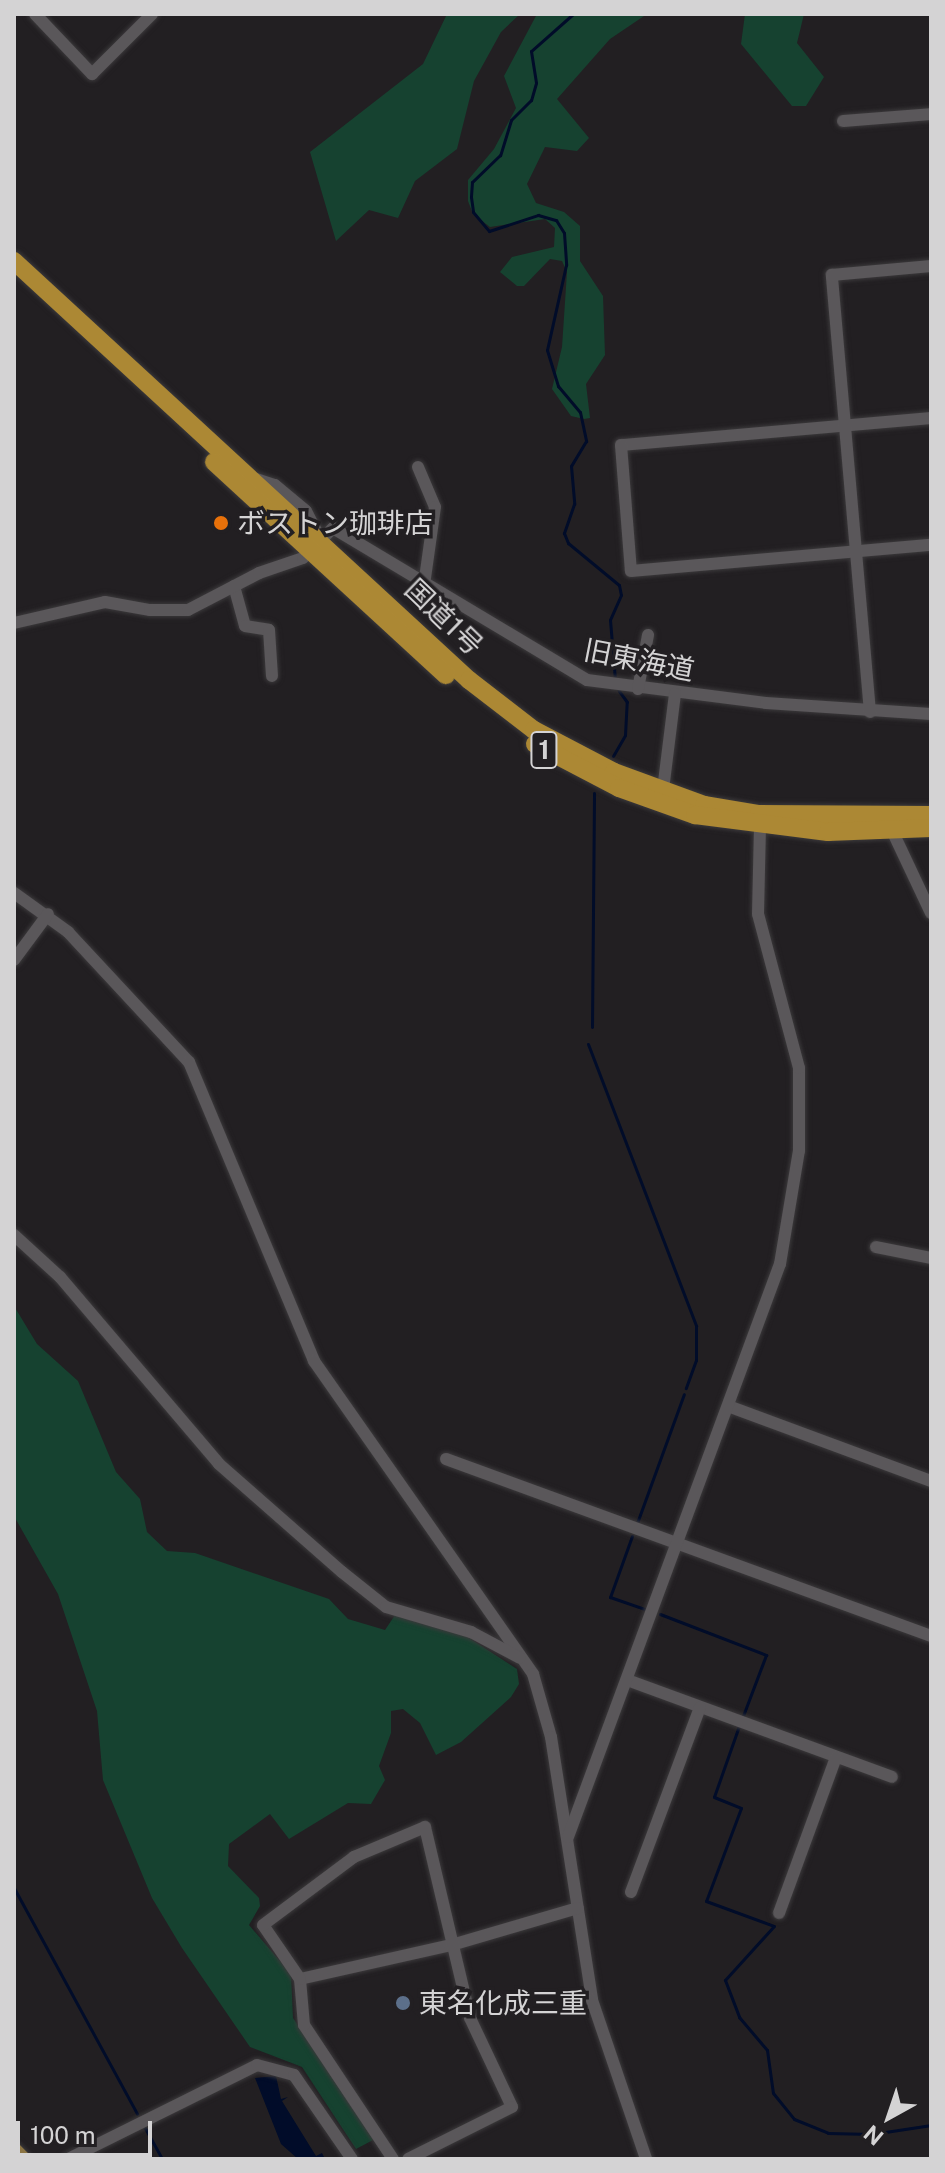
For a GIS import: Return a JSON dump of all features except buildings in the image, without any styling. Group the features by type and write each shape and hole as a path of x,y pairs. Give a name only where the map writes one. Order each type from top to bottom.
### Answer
{"highway":[{"name":"国道1号","path":"14,261 93,342 320,539"},
{"name":"国道1号","path":"14,278 61,312"},
{"name":"国道1号","path":"93,342 320,539 499,712 559,759 644,799 695,815 760,827 852,832 931,815"},
{"name":"国道1号","path":"499,712 565,748 704,805 759,814 888,822 931,828"}],"main road":[{"path":"14,2149 24,2159"}],"street":[{"path":"35,14 92,74 152,14"},
{"path":"843,121 931,114"},
{"path":"870,712 832,275 931,266"},
{"path":"931,418 621,445 631,571 931,545"},
{"path":"418,467 435,507 424,585"},
{"path":"14,623 105,602 150,610 188,610 320,539 306,511 275,485 249,477"},
{"name":"旧東海道","path":"320,539 424,585 578,677 675,694 870,712 931,714"},
{"path":"234,586 245,626 269,630 272,676"},
{"path":"638,689 648,635"},
{"path":"663,790 675,694"},
{"path":"888,822 931,913"},
{"path":"568,1837 780,1264 785,1211 799,1151 797,1049 758,914 760,827"},
{"path":"14,893 48,914 189,1062 314,1361 523,1659 540,1692 568,1837 598,2025 646,2159"},
{"path":"14,960 48,914"},
{"path":"14,1235 60,1277 219,1464 342,1572 386,1607 471,1632 523,1659"},
{"path":"876,1247 931,1258"},
{"path":"728,1406 931,1481"},
{"path":"446,1459 931,1636"},
{"path":"627,1680 892,1777"},
{"path":"631,1892 700,1707"},
{"path":"779,1913 836,1757"},
{"path":"393,2159 304,2025 300,1979 263,1925 354,1857 425,1827 473,2027 512,2107 408,2159"},
{"path":"300,1979 455,1944 578,1908"},
{"path":"68,2159 257,2065 294,2075 352,2159"},
{"path":"433,2146 441,2159"}],"green space":[{"path":"447,14 520,14 501,32 474,81 457,149 415,181 398,218 369,210 336,241 310,152 423,64"},
{"path":"537,14 647,14 610,39 557,99 589,138 577,151 545,147 527,184 536,203 564,212 580,226 580,261 603,296 605,355 586,384 590,418 584,419 571,416 552,389 562,347 567,272 562,261 550,259 524,286 517,286 500,272 512,257 554,247 555,228 545,219 490,227 473,214 468,201 468,180 494,149 516,108 504,76"},
{"path":"745,14 804,14 797,43 824,77 806,106 792,106 741,44"},
{"path":"14,1306 37,1344 78,1381 116,1472 140,1499 147,1532 167,1551 195,1553 329,1599 348,1619 385,1630 395,1615 463,1634 517,1669 519,1684 511,1697 461,1742 436,1755 420,1723 403,1709 391,1711 391,1733 379,1766 385,1780 371,1804 348,1803 289,1839 270,1814 229,1844 228,1866 259,1898 260,1906 249,1925 291,1974 293,2018 375,2139 356,2149 302,2067 250,2047 182,1948 152,1898 103,1780 97,1711 58,1594 14,1516"}],"water":[{"path":"276,2076 281,2099 288,2097 282,2101 316,2156 322,2153 325,2159 298,2159 281,2144 255,2078"}],"waterway":[{"path":"573,14 531,51 536,83 531,100 511,120 500,155 472,182 471,197 473,212 489,231 538,215 556,220 564,233 566,265 547,350 558,386 580,412 586,441 571,466 574,504 564,533 568,543 619,585 621,595 610,620 615,680"},
{"path":"613,756 625,735 627,702 619,691"},
{"path":"592,1027 594,793"},
{"path":"588,1044 696,1326 696,1360 686,1388"},
{"path":"637,1523 684,1394"},
{"path":"632,1536 610,1597 645,1609"},
{"path":"660,1614 766,1655 743,1716"},
{"path":"740,1723 714,1797 741,1808 706,1901 774,1926 725,1980 739,2017 767,2050 773,2093 794,2119 828,2133 872,2134 931,2125"},
{"path":"14,1888 137,2114"},
{"path":"145,2128 162,2159"}],"place":[{"name":"ボストン珈琲店","path":"221,523"},
{"name":"東名化成三重","path":"403,2003"}]}
